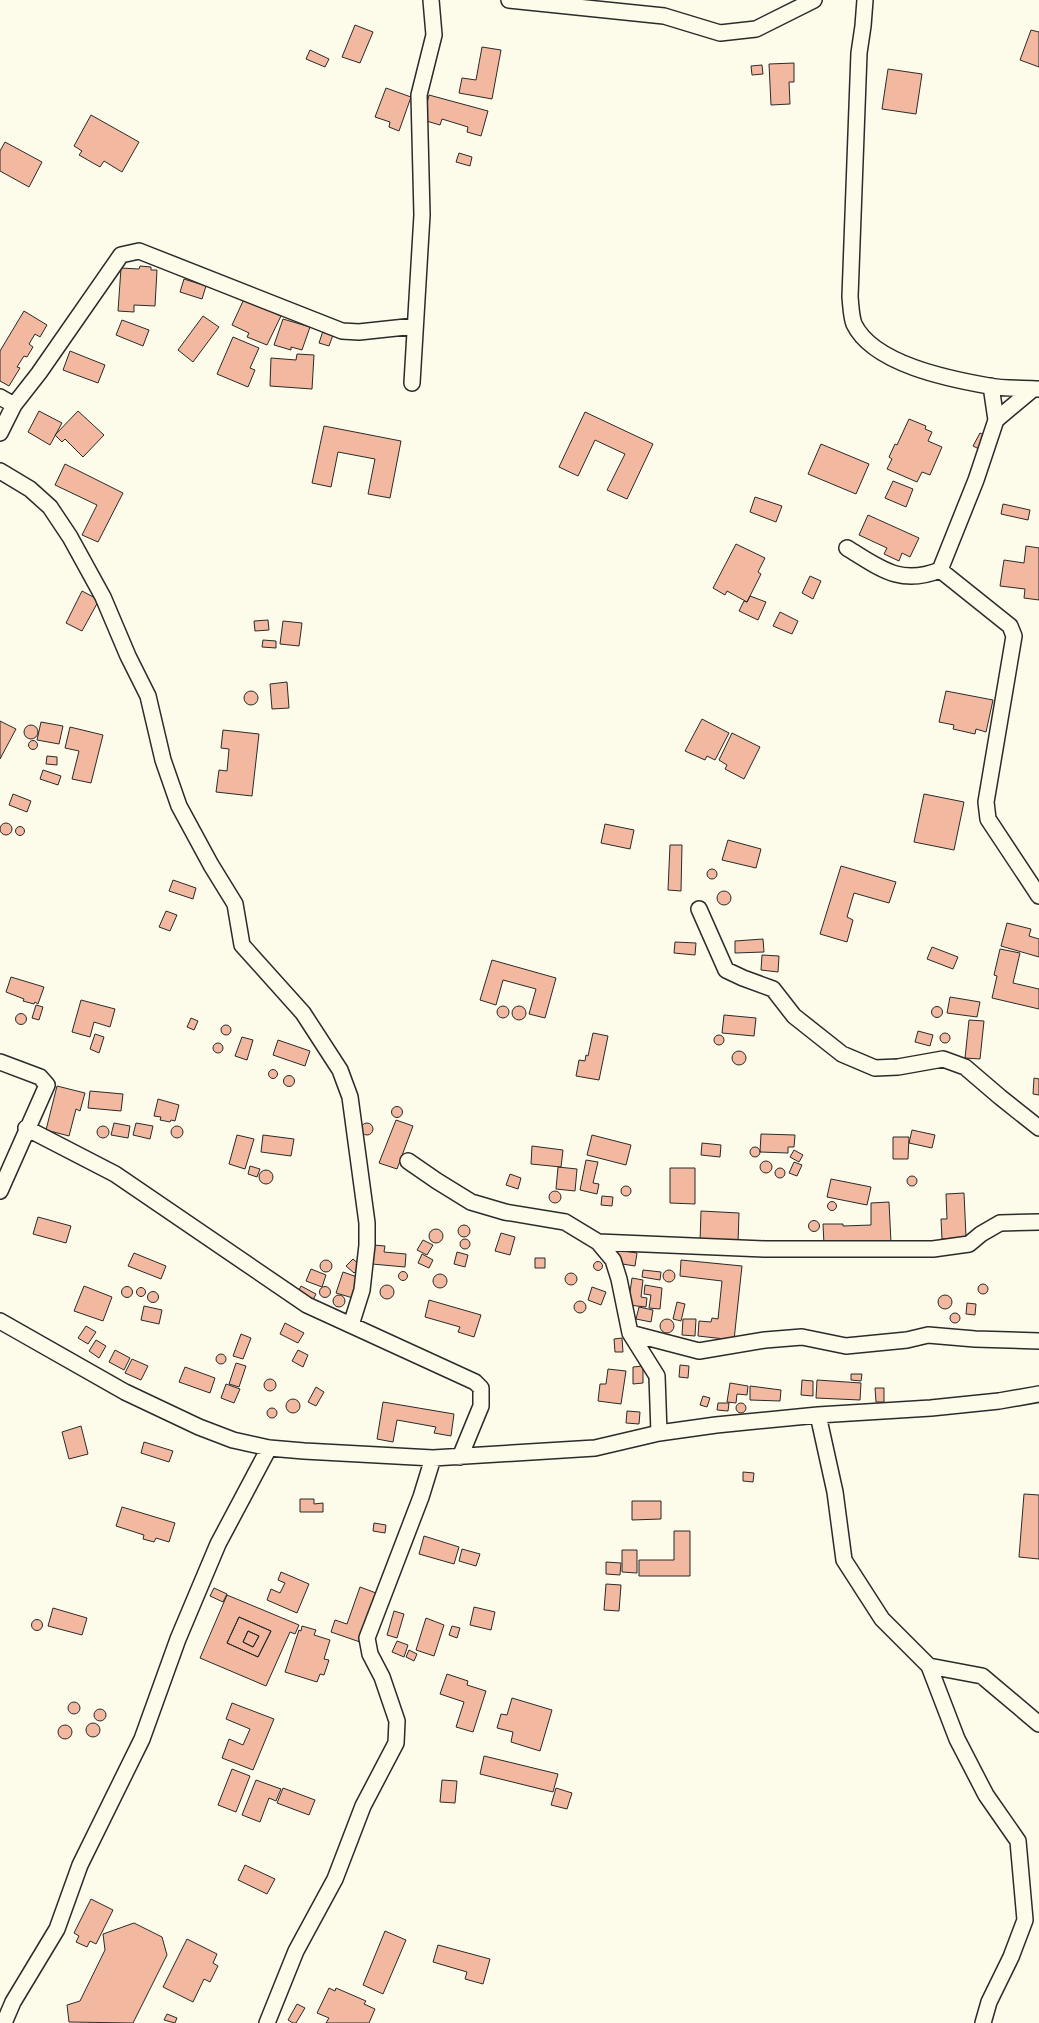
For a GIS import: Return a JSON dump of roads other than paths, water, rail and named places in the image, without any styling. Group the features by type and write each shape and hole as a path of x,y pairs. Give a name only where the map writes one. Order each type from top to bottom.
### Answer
{"street":[{"path":"412,383 422,215 419,95 434,35 431,0"},
{"path":"510,0 664,16 720,33 756,29 814,0"},
{"path":"865,0 859,53 850,297 854,323 873,347 898,360 940,376 991,386 1036,389"},
{"path":"0,433 14,405 39,373 121,255 140,251 342,330 359,332 415,326"},
{"path":"940,570 976,480 996,420 991,386"},
{"path":"996,420 1036,389"},
{"path":"0,397 14,405"},
{"path":"0,471 30,489 50,507 74,544 103,596 128,656 148,696 163,760 179,806 235,904 242,945 303,1013 340,1070 350,1097 367,1223 367,1245 362,1290 351,1325"},
{"path":"847,548 882,569 902,576 917,577 940,570"},
{"path":"940,570 1013,630 1014,636 986,810 988,819 1039,896"},
{"path":"699,909 726,970 773,989 794,1016 842,1054 875,1068 898,1067 944,1059 965,1067 1000,1098 1039,1128"},
{"path":"0,1062 40,1077 47,1085 26,1128 0,1191"},
{"path":"26,1128 115,1174 307,1305 475,1382 481,1388 481,1406 460,1457"},
{"path":"408,1160 471,1202 505,1212 565,1222 598,1242 613,1260 620,1279 630,1333 657,1376 659,1433"},
{"path":"598,1242 774,1250 933,1249 969,1244 981,1234 1000,1223 1039,1222"},
{"path":"0,1321 153,1406 233,1440 269,1448 434,1458 595,1448 659,1433 716,1425 818,1415 931,1408 999,1401 1039,1394"},
{"path":"630,1333 699,1351 765,1340 802,1337 846,1346 906,1340 928,1335 1039,1341"},
{"path":"818,1415 835,1492 844,1560 882,1619 929,1666 965,1755 986,1795 1018,1841 1025,1920 1011,1957 988,2002 983,2023"},
{"path":"4,2023 13,2002 57,1929 80,1865 142,1738 178,1640 218,1544 269,1448"},
{"path":"267,2023 296,1951 335,1879 363,1806 396,1743 397,1721 382,1677 370,1654 367,1638 421,1498 434,1458"},
{"path":"929,1666 982,1676 1039,1724"}]}
